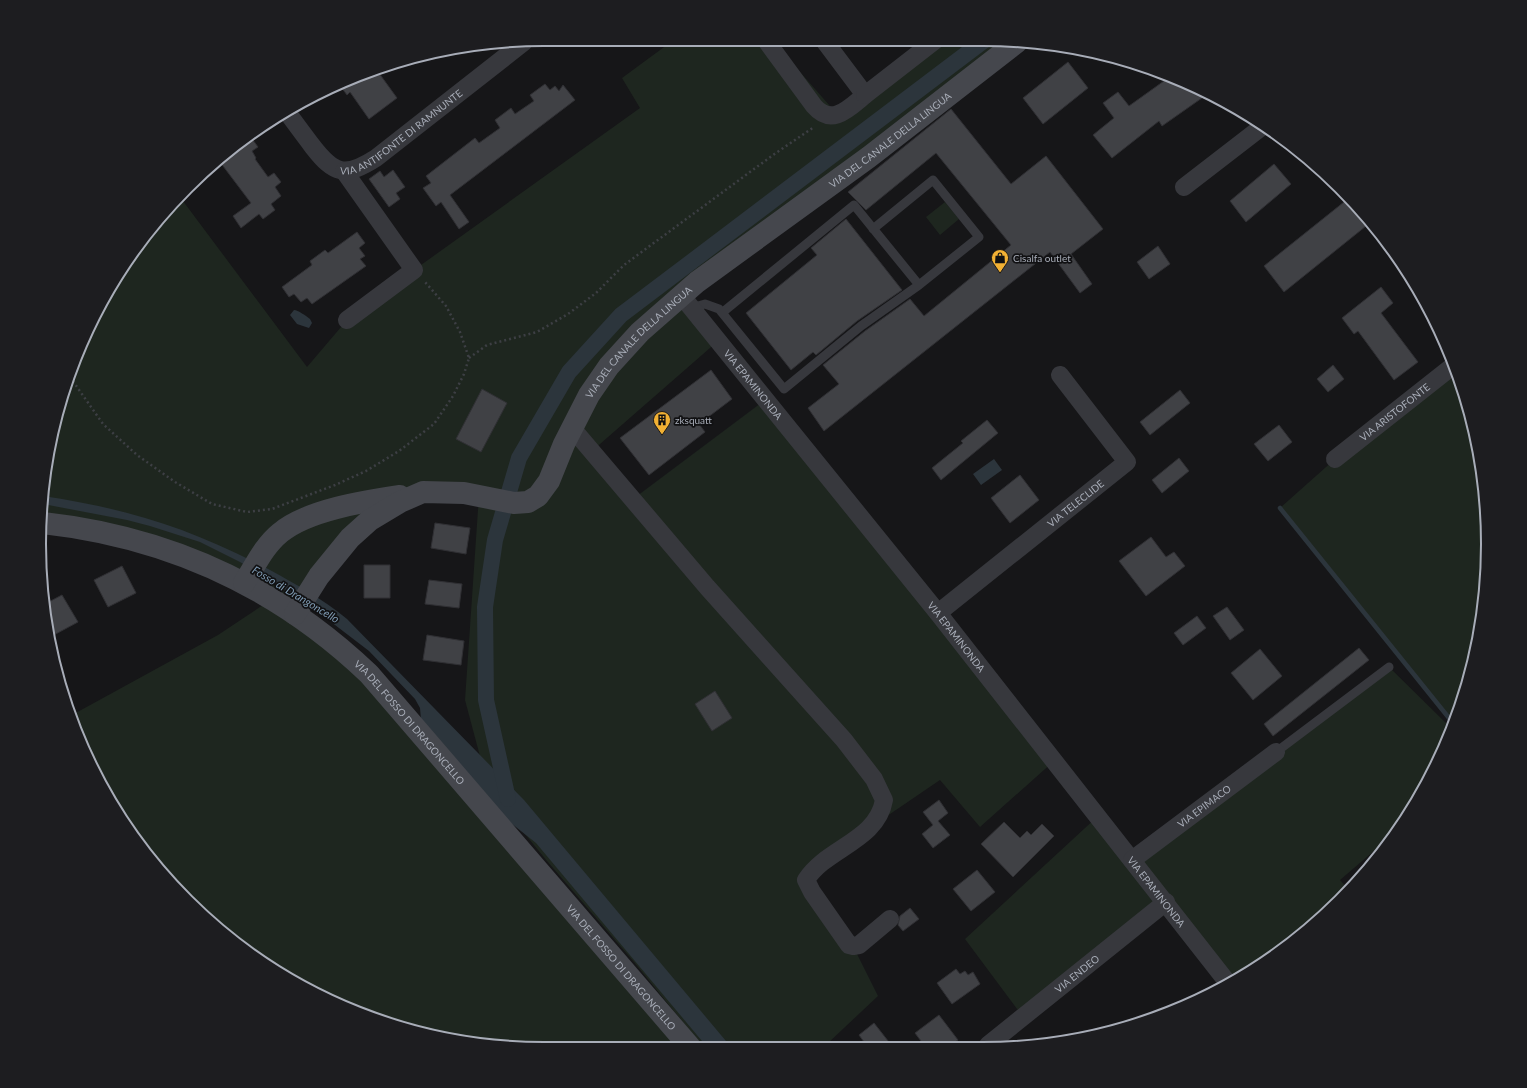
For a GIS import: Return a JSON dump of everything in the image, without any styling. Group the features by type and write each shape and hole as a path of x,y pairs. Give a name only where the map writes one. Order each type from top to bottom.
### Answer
{"street":[{"path":"770,46 814,106 824,115 829,116 842,112 928,46"},
{"path":"828,46 865,95"},
{"name":"VIA ANTIFONTE DI RAMNUNTE","path":"289,116 327,164 337,170 344,171 362,166 376,158 518,47"},
{"name":"VIA DEL CANALE DELLA LINGUA","path":"297,611 315,582 350,538 370,520 384,511 423,492 480,496 514,503 528,502 538,496 546,488 572,428 589,395 609,366 640,332 686,302 715,269 870,157 1011,47"},
{"path":"1184,187 1259,129"},
{"path":"344,171 414,270 347,320"},
{"name":"VIA EPAMINONDA","path":"686,302 938,613 1225,979"},
{"name":"VIA ARISTOFONTE","path":"1335,459 1449,369"},
{"name":"VIA TELECLIDE","path":"938,613 1127,462 1060,376"},
{"path":"572,428 707,587 844,740 874,778 884,800 879,816 871,827 824,863 806,880 812,892 849,945 860,945 890,919"},
{"path":"246,581 263,553 274,539 287,527 300,520 335,509 375,500 423,492"},
{"path":"335,509 347,527 350,538"},
{"name":"VIA DEL FOSSO DI DRAGONCELLO","path":"47,523 95,530 128,537 190,558 246,581 297,611 370,674 686,1042"},
{"name":"VIA EPIMACO","path":"1132,860 1276,752"},
{"name":"VIA ENDEO","path":"992,1042 1166,902"}],"lane":[{"path":"686,302 706,304 723,312 784,389 861,326 919,286 979,237 933,180 873,229"},
{"path":"723,312 854,205 919,286"},
{"path":"1276,752 1390,667"}],"path":[{"path":"469,358 487,345 537,332 568,314 596,293 624,265 773,155 829,116"},
{"path":"73,381 104,424 137,455 175,482 212,504 247,512 272,509 335,485 366,471 399,451 434,424 453,396 464,374 469,358 460,332 446,306 414,270"}],"shaded area":[{"path":"665,46 777,46 837,114 926,46 1009,47 681,295 718,341 592,451 633,499 765,400 1054,761 980,827 940,780 871,827 808,885 853,946 878,996 829,1042 699,1042 634,962 547,861 489,790 465,700 479,495 464,493 384,511 298,608 204,564 47,524 50,479 63,415 72,384 84,353 97,324 130,267 149,241 183,201 307,367 347,320 414,270 640,108 622,78"},
{"path":"945,202 959,219 940,235 926,217"},
{"path":"1449,369 1464,415 1477,479 1481,544 1477,609 1464,673 1449,719 1280,508 1335,459"},
{"path":"272,599 328,637 685,1042 511,1041 479,1038 415,1025 384,1016 324,991 267,958 216,918 192,896 170,872 130,821 97,764 76,713 218,635"},
{"path":"1389,667 1447,724 1430,764 1414,793 1397,821 1378,847 1340,880 1345,885 1335,896 1286,939 1260,958 1225,979 1166,902 1023,1017 965,939 1098,816 1132,859"}],"water":[{"path":"294,310 310,319 312,323 309,328 297,324 290,315"},
{"path":"994,459 1002,470 981,485 973,474"},
{"name":"Fosso di Drangoncello","path":"48,497 75,501 132,514 160,522 214,543 270,570 300,587 347,619 524,800 727,1042 703,1042 536,843 507,820 421,719 420,708 415,699 369,651 305,602 240,562 200,542 127,520 48,505"}],"building":[{"path":"1068,62 1088,88 1043,124 1023,98"},
{"path":"379,74 397,98 369,119 350,92 347,95 342,89"},
{"path":"1165,80 1203,97 1162,126 1159,121 1112,158 1093,135 1114,118 1103,103 1118,92 1129,106"},
{"path":"545,84 550,90 555,86 559,91 563,85 575,100 450,195 469,222 459,229 441,202 436,206 423,188 431,183 426,176 475,138 479,143 500,128 495,120 511,108 515,114 534,101 530,95"},
{"name":"Cisalfa outlet","path":"951,109 1011,184 1046,156 1103,229 1071,254 1092,284 1080,293 1050,252 824,431 808,408 839,384 823,365 865,331 910,299 924,316 1011,245 936,153 866,210 848,192"},
{"path":"253,140 258,147 252,151 256,158 255,159 268,177 274,173 281,182 275,187 281,196 271,204 275,210 263,219 259,214 241,228 233,216 251,203 222,165"},
{"path":"1274,164 1291,184 1246,222 1230,201"},
{"path":"393,170 405,187 396,193 400,199 389,207 369,179 380,171 384,177"},
{"path":"1344,202 1366,226 1284,292 1264,266"},
{"path":"846,219 902,290 857,321 816,355 813,352 791,370 746,313 817,255 811,248"},
{"path":"357,232 365,243 359,248 365,256 360,259 366,266 312,304 307,298 301,302 294,294 289,297 282,287 312,265 310,261 325,250 328,253"},
{"path":"1158,246 1170,264 1149,279 1137,262"},
{"path":"1381,287 1393,303 1381,313 1418,362 1394,380 1358,331 1354,334 1342,318"},
{"path":"1333,365 1344,379 1328,392 1317,379"},
{"name":"zksquatt","path":"711,370 732,399 699,424 705,432 649,475 620,438"},
{"path":"482,389 507,403 481,452 456,439"},
{"path":"1180,390 1190,403 1150,435 1140,422"},
{"path":"987,420 998,433 941,480 932,468 963,443 961,441"},
{"path":"1279,425 1292,442 1268,461 1254,444"},
{"path":"1179,458 1189,471 1162,493 1152,480"},
{"path":"1020,475 1039,500 1010,523 991,498"},
{"path":"435,523 470,528 466,554 431,548"},
{"path":"1151,537 1166,557 1174,552 1185,566 1146,596 1119,561"},
{"path":"364,565 390,565 390,598 364,598"},
{"path":"122,566 136,593 108,607 94,580"},
{"path":"429,580 462,584 459,608 425,604"},
{"path":"62,595 78,622 55,635 49,602"},
{"path":"1227,607 1244,630 1230,640 1213,616"},
{"path":"1197,616 1206,628 1183,645 1174,633"},
{"path":"427,635 464,641 461,665 423,660"},
{"path":"1359,648 1369,660 1273,736 1264,724"},
{"path":"1260,649 1282,676 1253,700 1231,673"},
{"path":"715,691 732,718 712,731 695,704"},
{"path":"939,800 948,813 938,821 950,835 933,848 922,834 933,825 923,812"},
{"path":"1004,822 1020,838 1027,831 1031,835 1042,824 1054,836 1013,877 981,844"},
{"path":"977,870 995,892 971,911 953,889"},
{"path":"910,908 919,919 903,931 898,925 900,916"},
{"path":"956,969 960,974 965,971 968,975 973,972 980,984 952,1004 937,983"},
{"path":"939,1015 958,1040 955,1042 922,1042 915,1033"},
{"path":"874,1023 889,1042 864,1042 859,1035"}],"waterway":[{"path":"508,799 486,700 485,607 495,540 519,458 569,372 621,315 977,46"},
{"path":"1280,508 1449,719"}],"place":[{"name":"Cisalfa outlet","path":"1000,273"},
{"name":"zksquatt","path":"662,435"}]}
